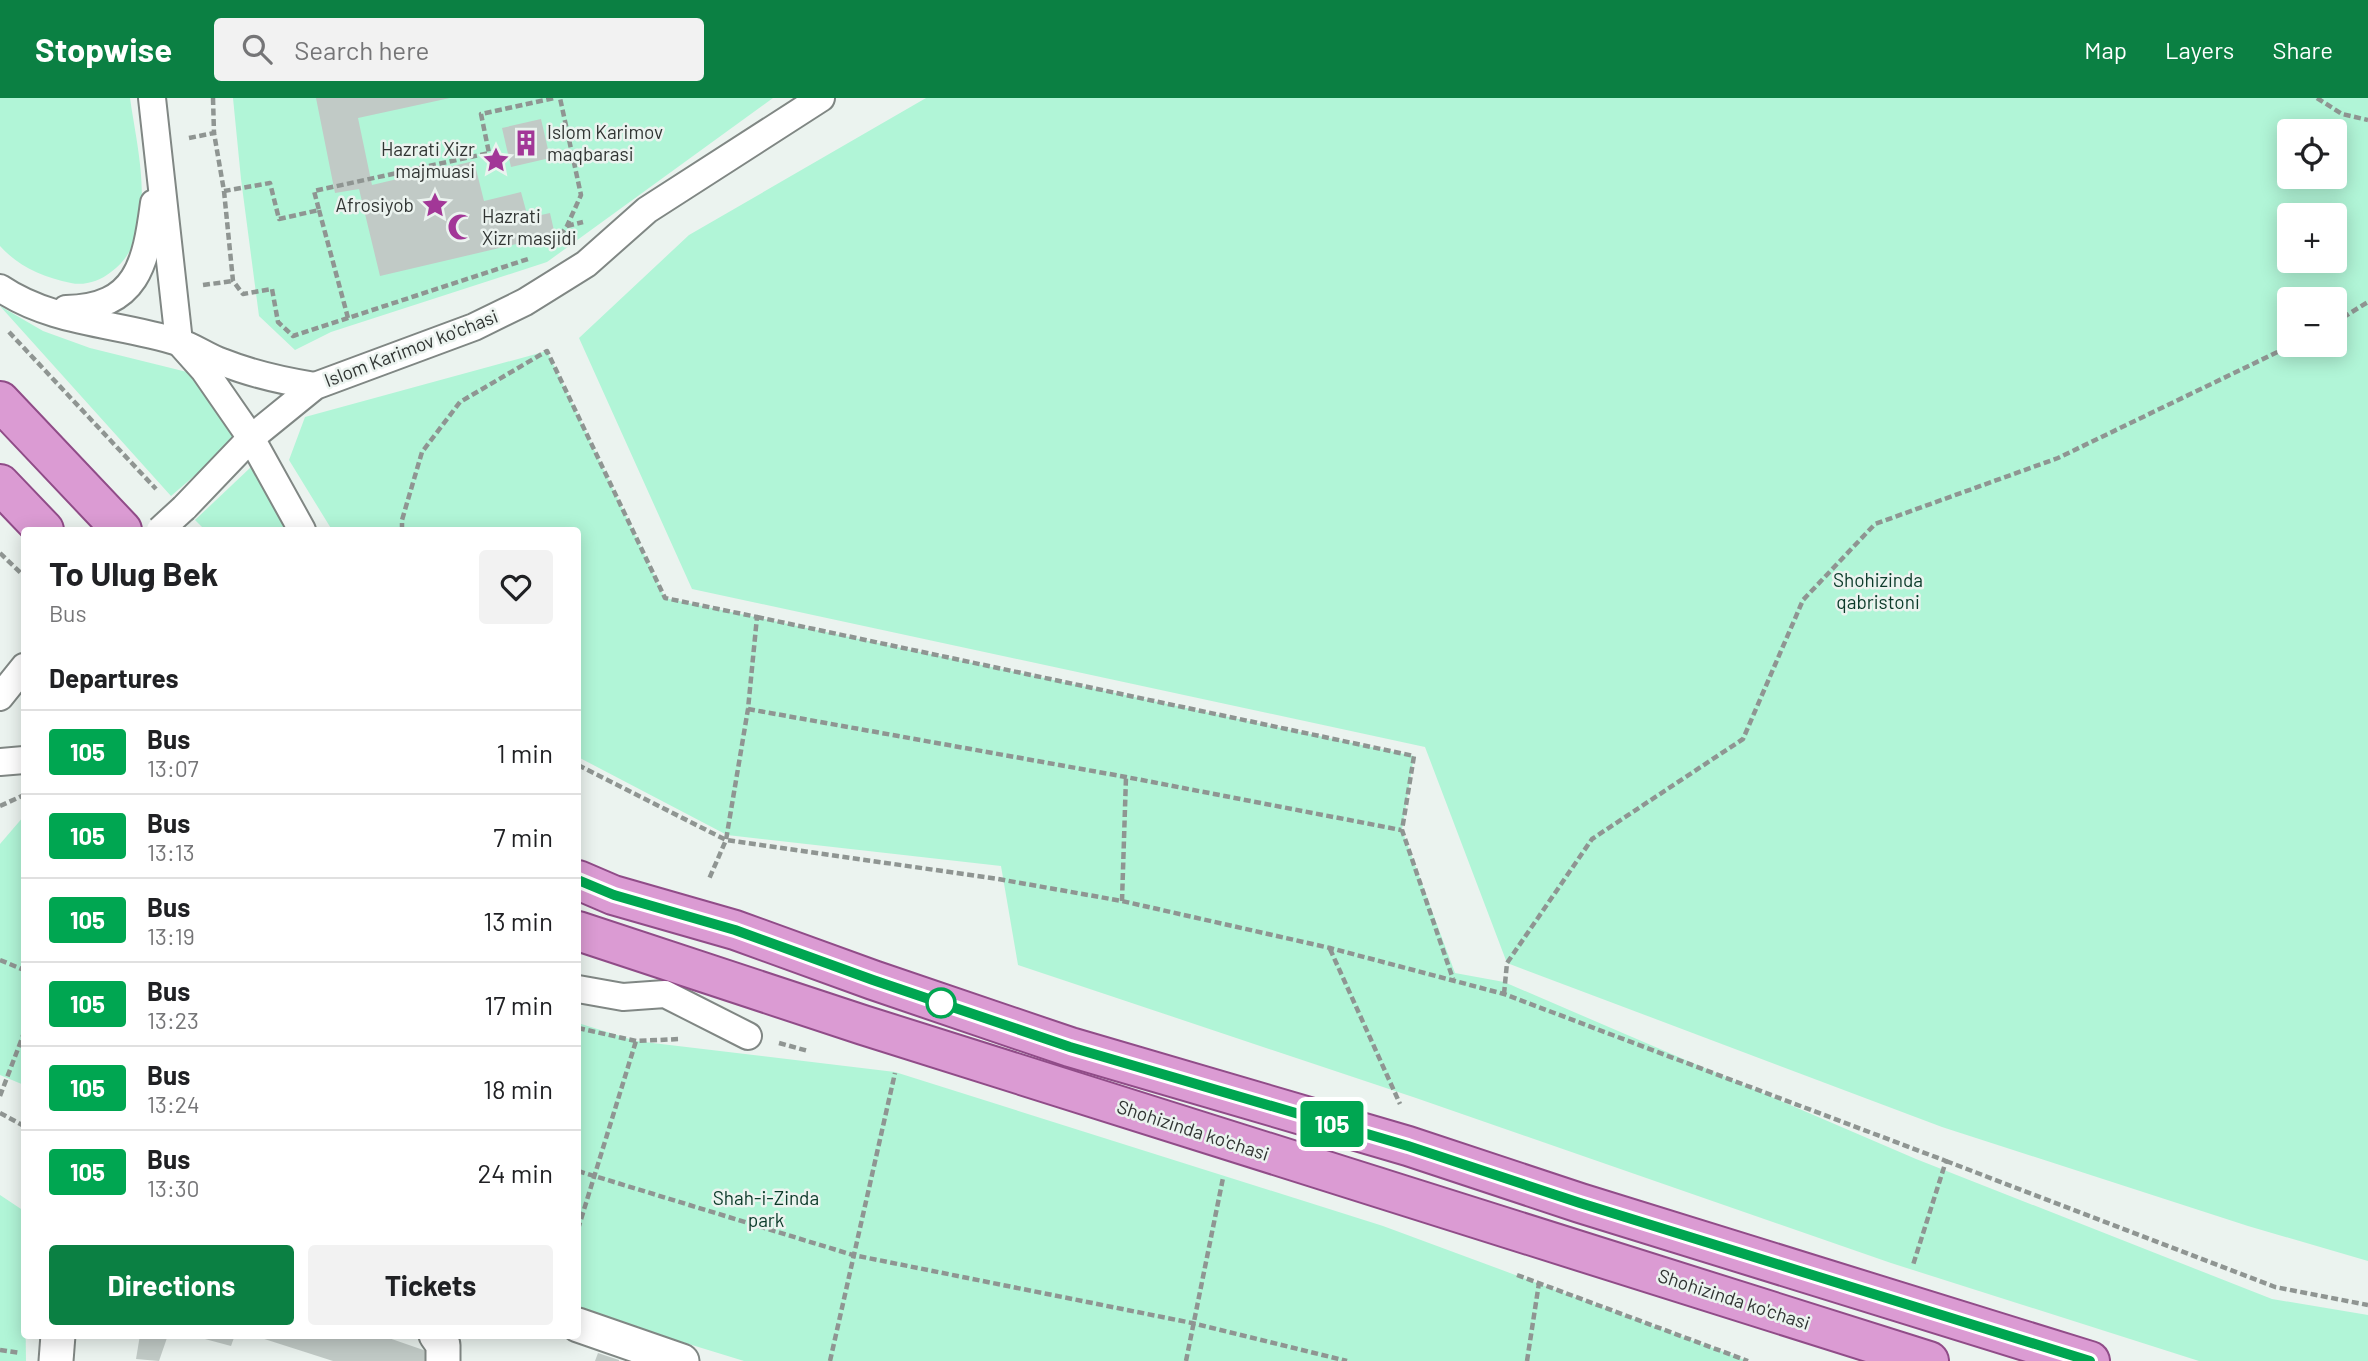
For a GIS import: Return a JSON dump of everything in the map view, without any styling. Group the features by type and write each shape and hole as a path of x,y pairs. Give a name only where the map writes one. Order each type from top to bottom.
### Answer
{"main road":[{"path":"0,401 119,527"},
{"path":"0,484 41,527"},
{"path":"581,881 614,895 735,930 1070,1047 1408,1146 1594,1207 2090,1361"},
{"name":"Shohizinda ko'chasi","path":"581,933 863,1025 1929,1361"}],"street":[{"path":"152,98 180,342 204,370 251,438 300,527"},
{"name":"Islom Karimov ko'chasi","path":"163,527 251,438 315,386 474,327 525,302 586,264 647,210 821,98"},
{"path":"42,310 87,309 107,303 124,292 135,278 149,238 158,153"},
{"path":"0,288 16,299 42,310 180,342 232,366 285,381 315,386"},
{"path":"0,697 21,671"},
{"path":"0,762 21,760"},
{"path":"581,990 623,997 665,994 748,1036"},
{"path":"581,1326 682,1361"},
{"path":"56,1361 58,1339"},
{"path":"439,1339 443,1345 443,1361"}],"path":[{"path":"213,98 214,133 224,191 233,281 243,294 272,289 278,322 293,336 536,256"},
{"path":"348,318 314,191 489,153 481,114 554,98"},
{"path":"560,98 581,195 567,226"},
{"path":"2317,98 2342,114 2368,120"},
{"path":"158,153 214,133"},
{"path":"224,191 270,183 279,219 319,210"},
{"path":"2347,315 2368,302"},
{"path":"0,322 156,489"},
{"path":"402,527 422,452 460,402 547,351 665,598 1414,756 1402,830 1453,979"},
{"path":"1504,994 1507,963 1592,839 1743,739 1803,600 1875,524 2058,458 2277,352"},
{"path":"0,553 21,573"},
{"path":"709,879 726,841 748,709 757,617"},
{"path":"748,709 1402,830"},
{"path":"581,767 726,841 998,879 1122,901 1330,948 1504,994 2275,1287 2368,1305"},
{"path":"1122,901 1126,777"},
{"path":"0,806 21,796"},
{"path":"1330,948 1402,1106"},
{"path":"0,960 21,969"},
{"path":"581,1029 636,1041 686,1039"},
{"path":"748,1036 815,1052"},
{"path":"0,1096 21,1041"},
{"path":"581,1219 636,1041"},
{"path":"830,1361 895,1072 908,1077"},
{"path":"0,1113 21,1124"},
{"path":"1911,1270 1946,1161"},
{"path":"581,1172 853,1255 1192,1323 1347,1361"},
{"path":"1186,1361 1223,1177 1210,1173"},
{"path":"1513,1273 1748,1361"},
{"path":"1527,1361 1539,1283"}],"green space":[{"path":"0,98 130,98 140,166 141,215 136,237 126,256 102,278 81,284 51,278 23,265 0,246"},
{"name":"Afrosiyob","path":"233,98 773,98 547,262 331,332 295,350 259,316"},
{"name":"Shohizinda qabristoni","path":"926,98 2368,98 2368,1261 2248,1226 1942,1127 1507,963 1425,747 692,589 579,338 689,235"},
{"path":"0,306 43,331 90,348 191,373 238,438 171,496"},
{"path":"547,351 665,598 1414,756 1402,830 1455,973 1504,982 1916,1159 2272,1299 2368,1315 2368,1361 2199,1361 1891,1263 1416,1098 1018,965 1001,866 727,835 581,759 581,527 330,527 289,460 305,417"},
{"path":"251,467 284,527 202,527 195,520"},
{"path":"21,820 21,1084 0,1075 0,844"},
{"name":"Shah-i-Zinda park","path":"581,1024 636,1041 895,1072 1383,1226 1748,1361 744,1361 581,1311"},
{"path":"0,1195 21,1209 21,1339 26,1339 26,1361 0,1361"}],"building":[{"name":"Hazrati Xizr masjidi","path":"316,98 450,98 358,118 372,185 474,161 484,201 521,192 528,218 550,213 555,235 380,276 359,189 335,193"},
{"name":"Islom Karimov maqbarasi","path":"541,119 550,158 511,167 502,128"},
{"path":"139,1339 167,1339 159,1361 136,1359"},
{"path":"205,1339 234,1339 231,1346"},
{"path":"264,1339 392,1339 435,1354 433,1361 333,1361"},
{"path":"598,1353 619,1360 619,1361 595,1361"}],"bus line":[{"name":"105","path":"581,881 614,895 735,930 1070,1047 1408,1146 1580,1203 2090,1361"}],"place":[{"name":"Islom Karimov maqbarasi","path":"526,143"},
{"name":"Hazrati Xizr majmuasi","path":"496,160"},
{"name":"Afrosiyob","path":"435,205"},
{"name":"Hazrati Xizr masjidi","path":"461,227"}]}
